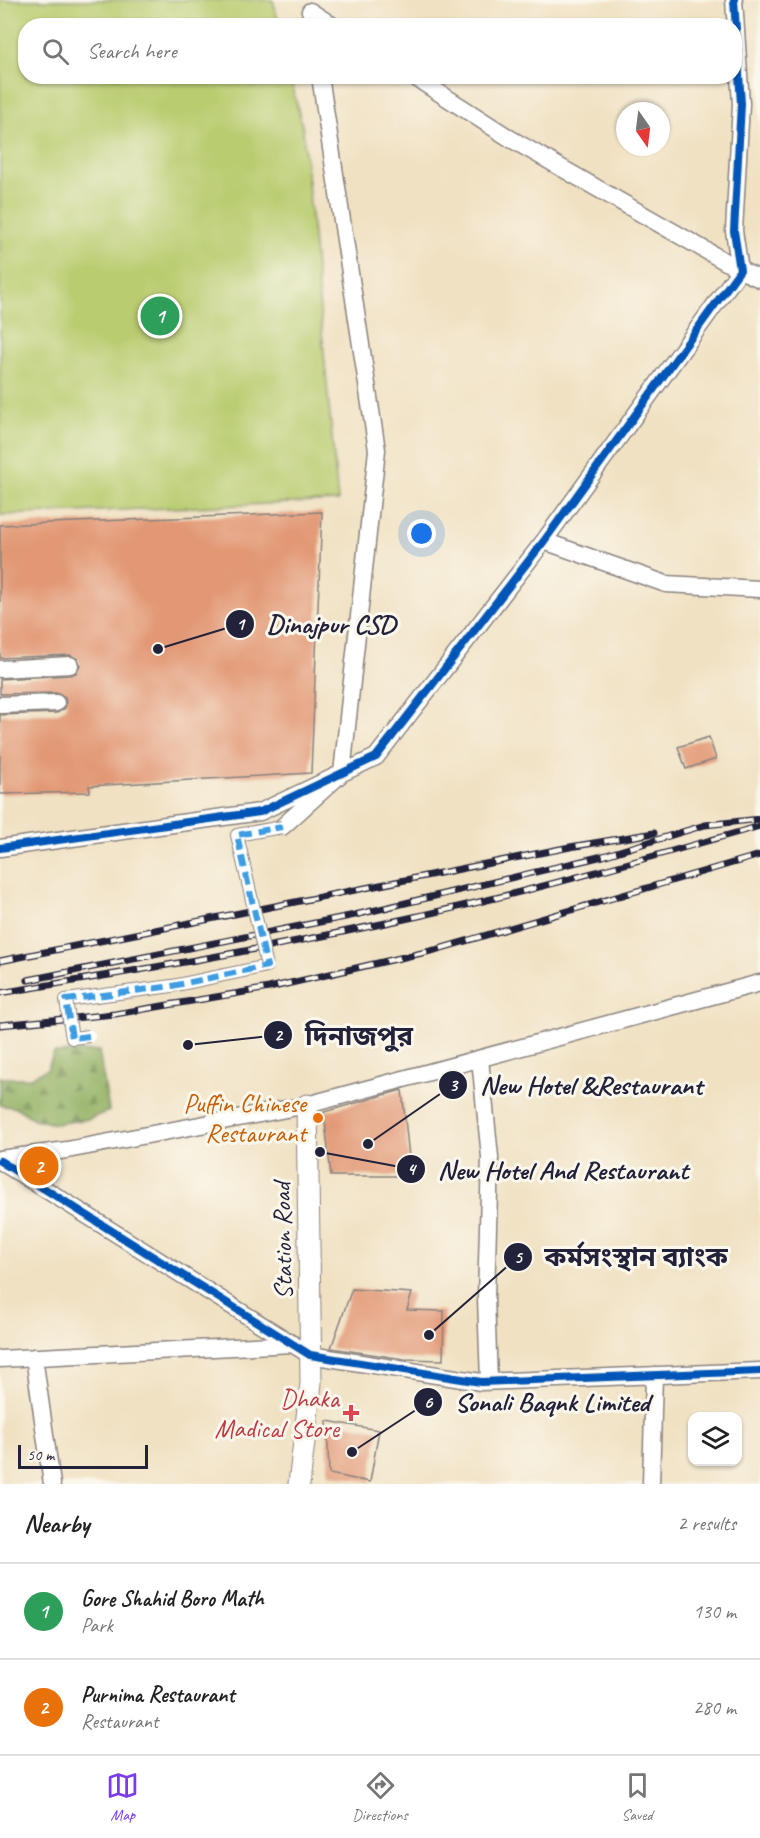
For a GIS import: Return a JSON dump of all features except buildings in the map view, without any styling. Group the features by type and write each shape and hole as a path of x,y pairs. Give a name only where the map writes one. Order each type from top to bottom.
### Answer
{"street":[{"path":"734,0 735,18"},
{"path":"89,1036 72,1038 66,1000 172,986 267,966 237,835 282,827 342,773 377,450 321,84"},
{"path":"425,84 511,139 740,270 760,279"},
{"path":"0,848 260,812 376,757 544,541 740,270 734,231 741,104 740,84"},
{"path":"544,541 666,584 760,589"},
{"path":"0,669 70,665"},
{"path":"0,705 56,703"},
{"path":"0,1160 67,1150 307,1105 760,983"},
{"path":"480,1059 490,1157 486,1290 489,1381"},
{"name":"Station Road","path":"299,1484 310,1383 302,1349 307,1105"},
{"path":"0,1160 302,1349"},
{"path":"0,1359 302,1349 481,1382 760,1371"},
{"path":"34,1357 52,1484"},
{"path":"651,1484 654,1375"}],"green space":[{"path":"0,0 273,0 277,18 18,18 18,84 292,84 303,130 338,501 0,515"},
{"path":"99,1051 109,1111 89,1119 55,1124 34,1119 17,1108 0,1105 0,1077 29,1078 47,1069 54,1053"}],"railway":[{"path":"28,980 355,915 603,856 705,825 760,819"},
{"path":"0,993 212,957 423,915 634,862 760,826"},
{"path":"0,961 570,847 654,833"},
{"path":"0,1025 115,1014 269,988 435,950 760,855"}],"marked path":[{"path":"89,1036 72,1038 66,1000 172,986 267,966 237,835 282,827"}],"cycle path":[{"path":"734,0 735,18"},
{"path":"0,848 260,812 376,757 544,541 740,270 734,231 741,104 740,84"},
{"path":"0,1161 310,1355 481,1382 760,1371"}],"place":[{"name":"Gore Shahid Boro Math","path":"160,316"},
{"name":"Dinajpur CSD","path":"158,649"},
{"name":"দিনাজপুর","path":"188,1045"},
{"name":"Puffin Chinese Restaurant","path":"318,1118"},
{"name":"New Hotel &Restaurant","path":"368,1144"},
{"name":"New Hotel And Restaurant","path":"320,1152"},
{"name":"Purnima Restaurant","path":"39,1166"},
{"name":"কর্মসংস্থান ব্যাংক","path":"429,1335"},
{"name":"Dhaka Madical Store","path":"351,1413"},
{"name":"Sonali Baqnk Limited","path":"352,1452"}]}
